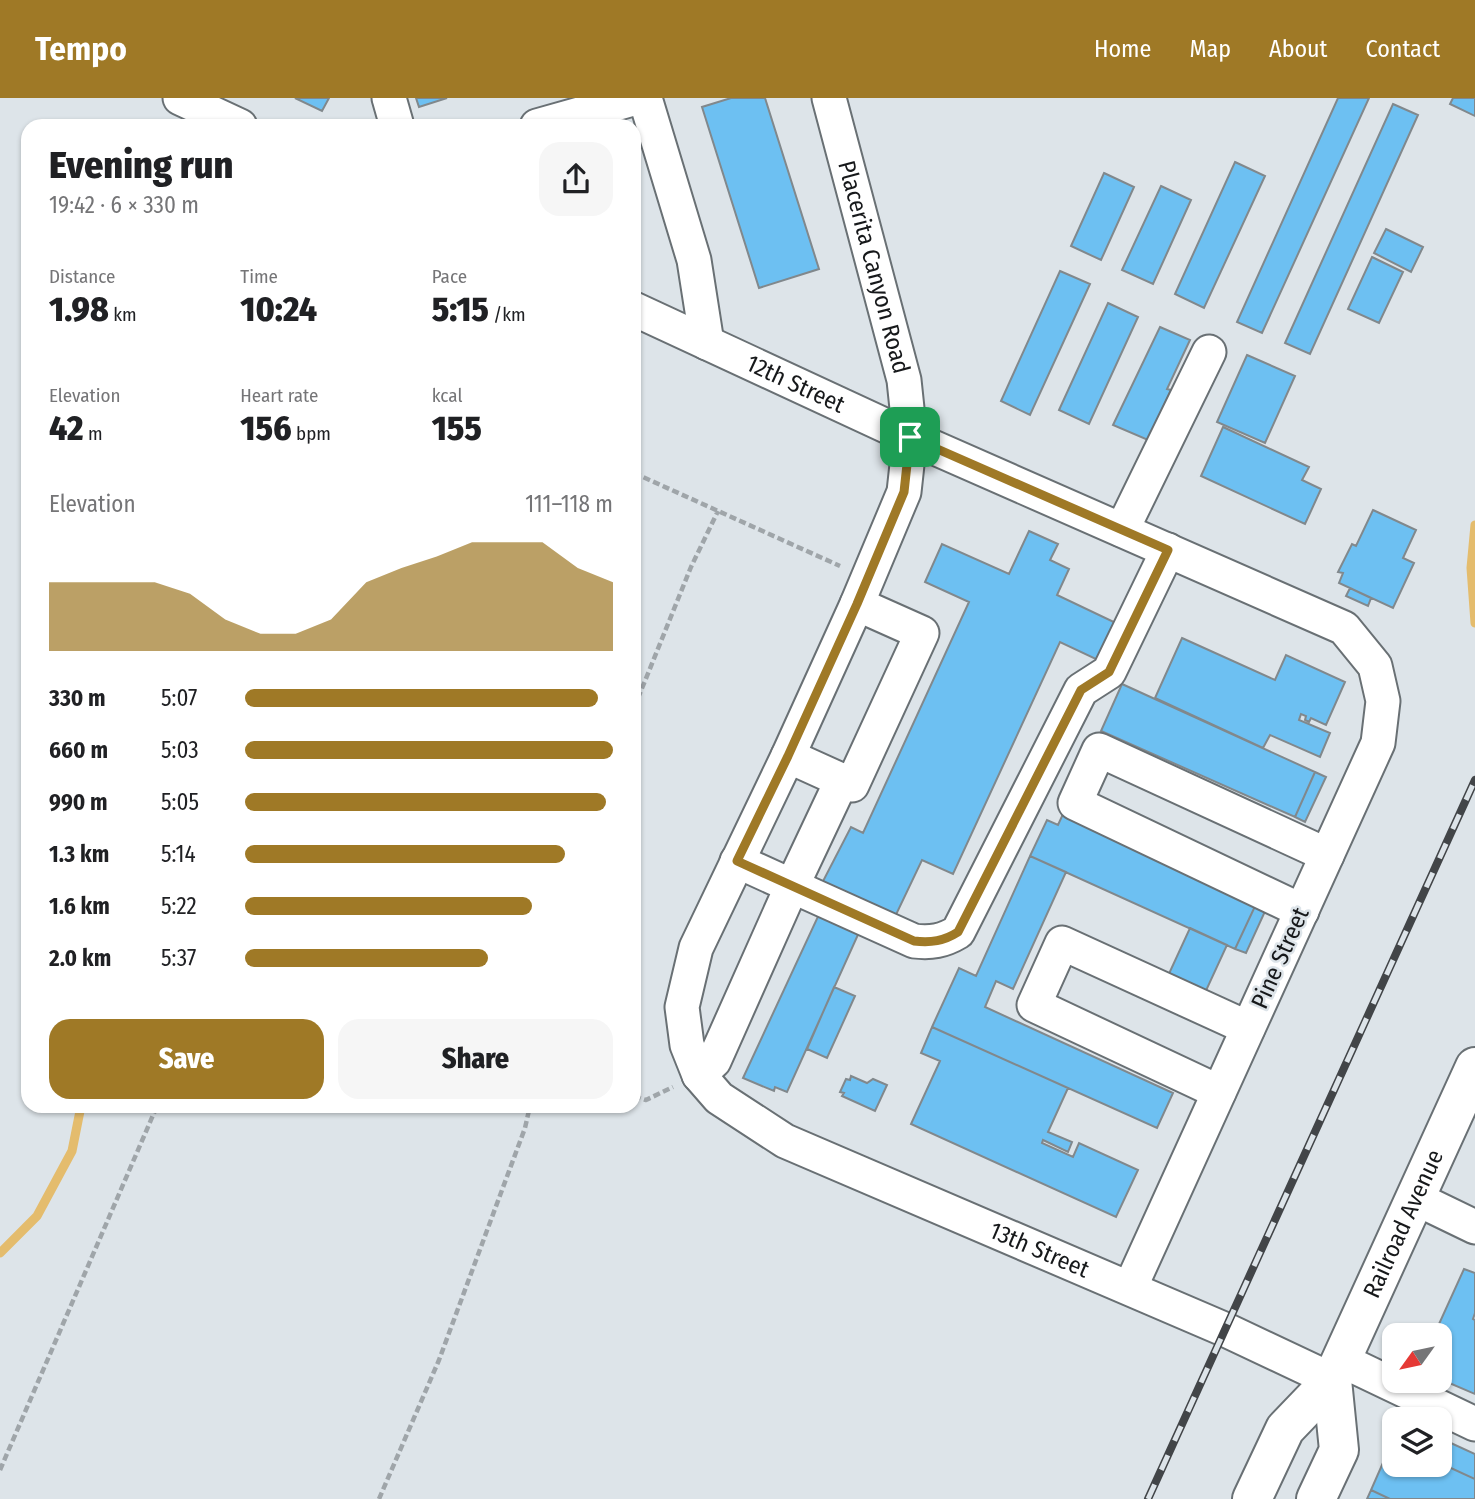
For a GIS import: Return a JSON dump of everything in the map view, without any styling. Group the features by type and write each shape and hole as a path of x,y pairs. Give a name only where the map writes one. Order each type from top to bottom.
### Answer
{"main road":[{"name":"Railroad Avenue","path":"1252,1499 1285,1429 1337,1370 1475,1067"},
{"path":"1316,1499 1339,1450 1337,1370"}],"street":[{"path":"180,98 225,119"},
{"path":"389,98 395,119"},
{"path":"562,119 636,98"},
{"path":"645,98 694,260 708,343"},
{"name":"Placerita Canyon Road","path":"699,1075 687,1045 682,1007 696,948 788,756 904,492 910,437 904,380 829,98"},
{"name":"12th Street","path":"641,312 910,437 1344,628"},
{"path":"1122,530 1209,352"},
{"path":"737,861 914,941 947,939 958,932 1081,690 1109,672 1168,550"},
{"path":"788,756 852,785 922,633 862,591"},
{"name":"Pine Street","path":"1130,1289 1378,743 1383,701 1375,666 1344,628"},
{"path":"1302,911 1075,803 1099,750 1327,855"},
{"path":"699,1075 714,1061 842,780"},
{"path":"1219,1092 1034,1005 1056,956 1062,943 1248,1028"},
{"name":"13th Street","path":"699,1075 719,1098 785,1140 1130,1289 1475,1424"},
{"path":"1415,1198 1475,1227"}],"path":[{"path":"641,476 718,511 862,591"},
{"path":"641,691 691,567 718,511"},
{"path":"641,1099 646,1100 699,1075"},
{"path":"0,1471 153,1113"},
{"path":"379,1499 439,1360 528,1113"}],"building":[{"path":"295,98 329,98 322,111"},
{"path":"416,98 447,98 419,107"},
{"path":"731,98 765,98 819,269 759,288 702,107"},
{"path":"1338,98 1369,98 1262,333 1237,322"},
{"path":"1453,98 1475,98 1475,116 1450,104"},
{"path":"1393,104 1418,115 1310,354 1285,343"},
{"path":"1235,162 1265,176 1204,308 1175,294"},
{"path":"1104,173 1134,187 1101,260 1071,246"},
{"path":"1161,186 1191,200 1153,284 1122,270"},
{"path":"1386,229 1423,247 1411,272 1374,253"},
{"path":"1372,257 1403,272 1379,323 1348,309"},
{"path":"1060,271 1090,284 1030,415 1001,401"},
{"path":"1108,303 1138,317 1089,424 1059,410"},
{"path":"1160,327 1190,340 1167,389 1171,390 1148,440 1113,425"},
{"path":"1247,355 1295,376 1265,443 1217,422"},
{"path":"1223,427 1309,467 1302,480 1321,489 1305,524 1201,476"},
{"path":"1373,510 1416,530 1403,558 1414,563 1393,608 1339,583 1343,573 1338,572 1352,544 1356,546"},
{"path":"1029,531 1058,544 1050,560 1069,569 1057,595 1118,624 1100,661 1060,642 953,874 922,860 893,921 820,887 851,827 863,833 969,602 925,582 942,544 1009,574"},
{"path":"1350,588 1371,598 1368,606 1346,596"},
{"path":"1182,638 1275,680 1286,655 1345,682 1326,725 1311,718 1309,722 1305,720 1306,716 1301,714 1299,720 1330,733 1320,757 1270,735 1263,748 1155,698"},
{"path":"1122,684 1315,772 1295,817 1101,731"},
{"path":"1315,772 1326,777 1305,822 1295,817"},
{"path":"1063,814 1257,902 1235,949 1030,856 1047,820 1058,825"},
{"path":"1030,856 1066,872 1013,989 996,981 985,1007 1173,1093 1157,1128 932,1027 959,968 976,976"},
{"path":"1257,902 1267,907 1246,953 1235,949"},
{"path":"821,910 861,928 787,1092 775,1087 774,1091 743,1078"},
{"path":"1190,928 1227,945 1204,995 1167,978"},
{"path":"834,987 855,996 827,1058 807,1049"},
{"path":"932,1027 1068,1088 1048,1132 1072,1142 1068,1152 1043,1140 1042,1143 1073,1157 1079,1143 1138,1170 1116,1217 911,1124 940,1061 921,1053"},
{"path":"851,1076 867,1083 873,1079 887,1085 875,1111 842,1096 844,1093 840,1092 846,1079 850,1080"},
{"path":"1464,1269 1475,1273 1475,1394 1452,1384 1452,1323 1439,1323"},
{"path":"1452,1443 1475,1454 1475,1479 1452,1468"},
{"path":"1382,1465 1382,1477 1452,1477 1452,1468 1475,1479 1475,1499 1390,1499 1371,1490"},
{"path":"1371,1490 1390,1499 1367,1499"}],"waterway":[{"path":"1475,525 1471,568 1475,623"},
{"path":"0,1253 37,1216 72,1151 80,1113"}],"railway":[{"path":"1148,1499 1475,780"}],"route":[{"path":"910,437 1168,550 1109,672 1081,690 958,932 947,939 926,942 914,941 737,861 857,604 904,492 910,437"}]}
